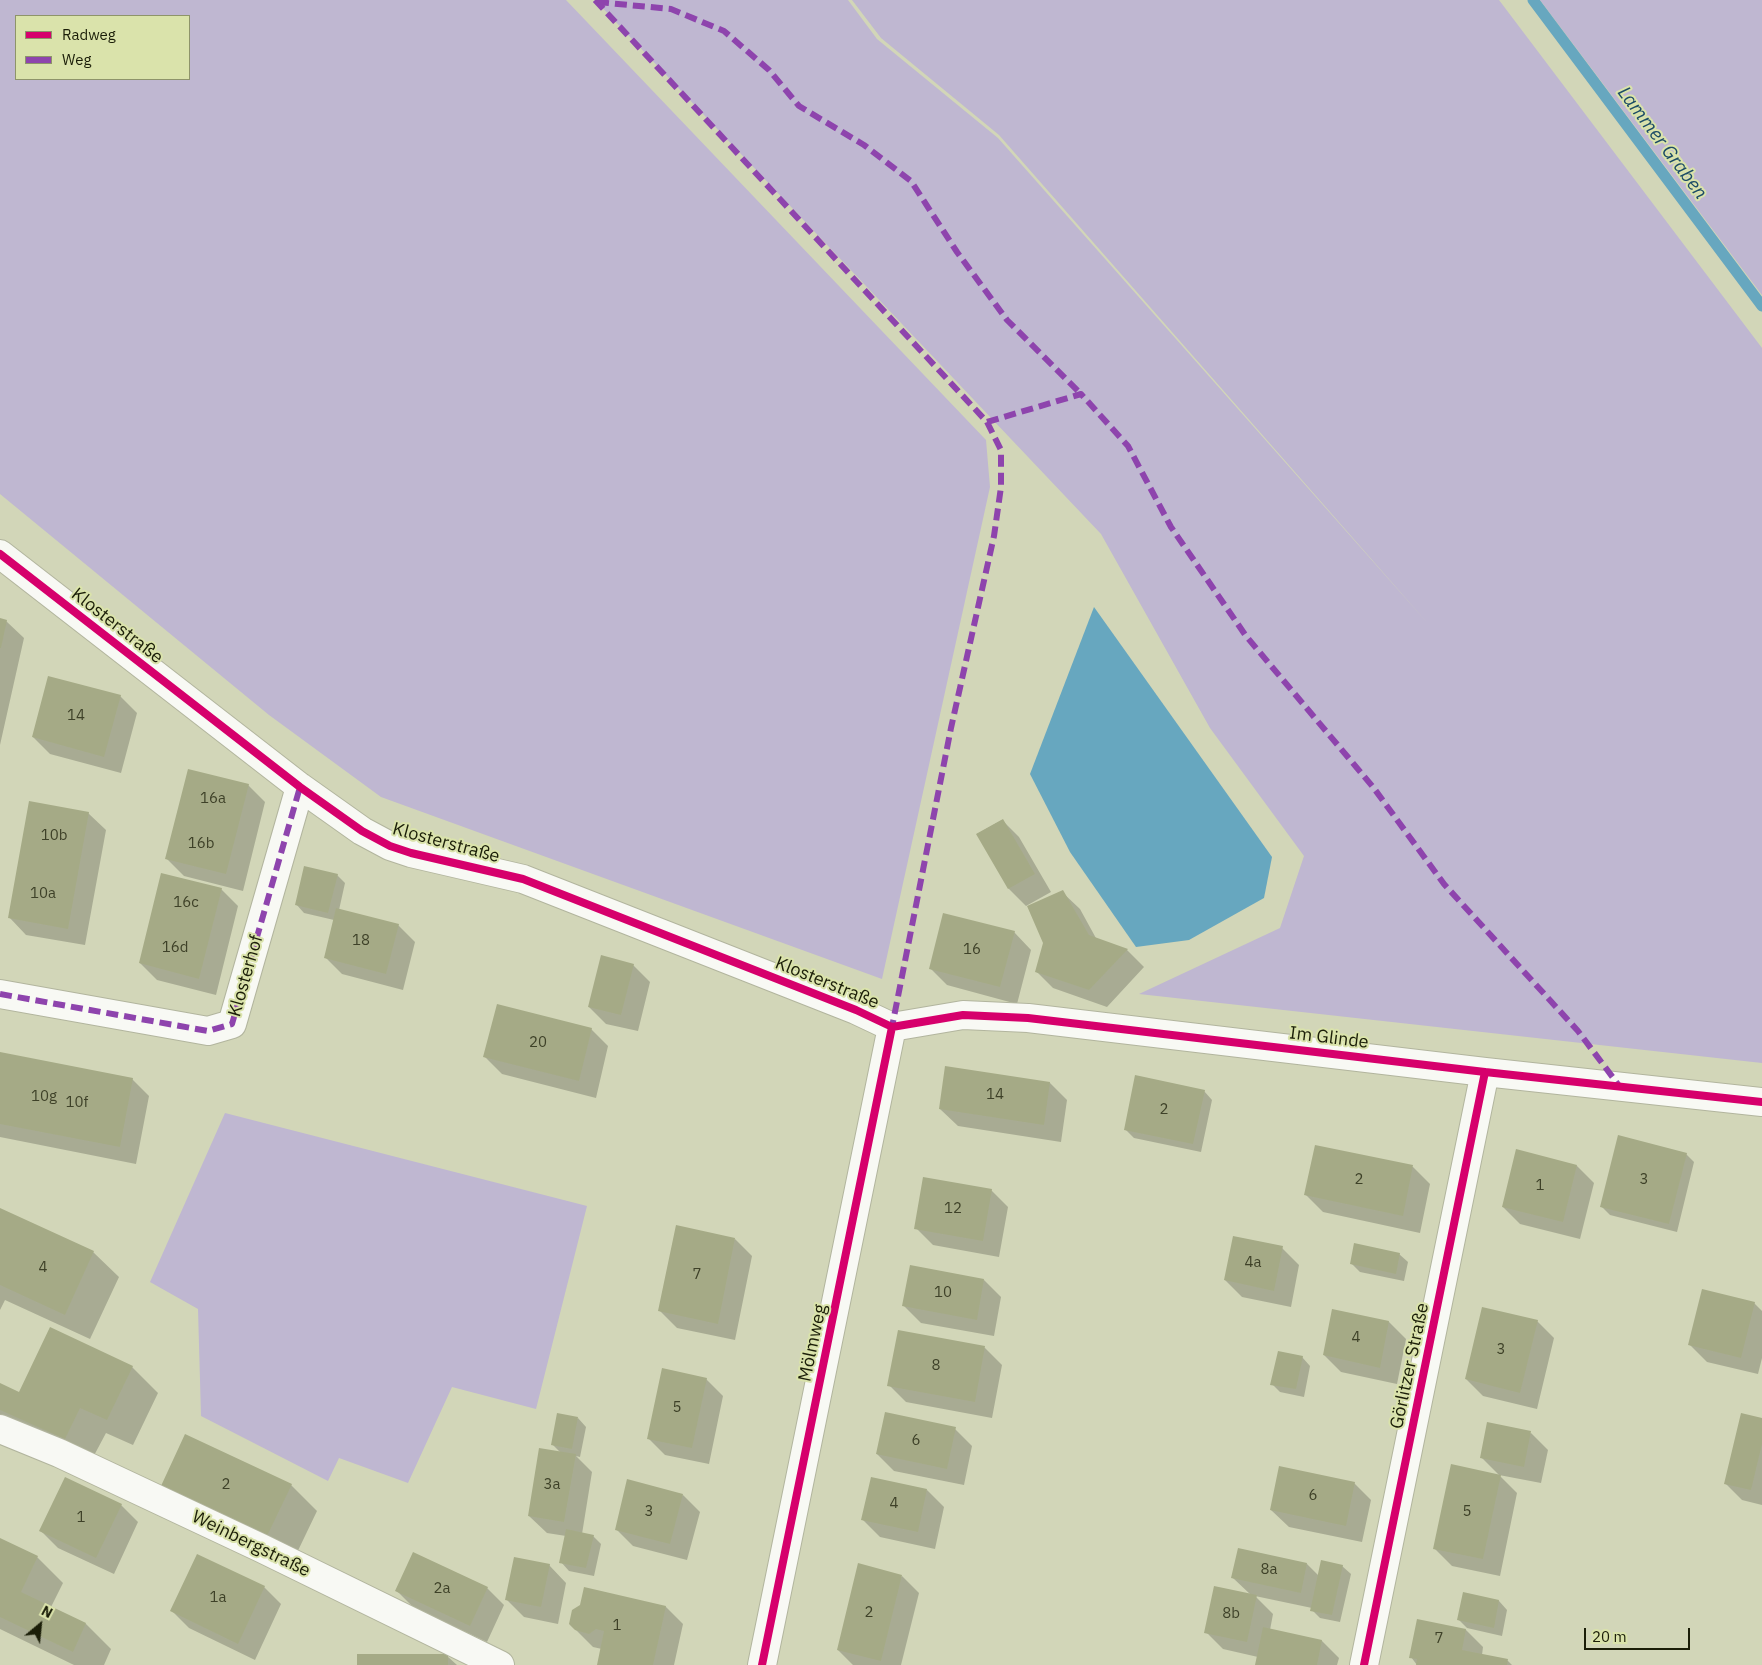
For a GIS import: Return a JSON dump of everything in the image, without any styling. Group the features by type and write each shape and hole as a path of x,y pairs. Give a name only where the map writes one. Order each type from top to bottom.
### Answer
{"street":[{"name":"Klosterstraße","path":"0,554 300,787 362,830 390,846 420,855 523,878 847,1006 892,1027"},
{"name":"Klosterhof","path":"0,994 208,1031 232,1024 300,787"},
{"name":"Im Glinde","path":"892,1027 963,1015 1028,1018 1485,1072 1762,1102"},
{"name":"Mölmweg","path":"762,1665 892,1027"},
{"name":"Görlitzer Straße","path":"1364,1665 1485,1072"},
{"name":"Weinbergstraße","path":"0,1429 59,1453 261,1548 500,1665"}],"shaded area":[{"path":"0,0 566,0 986,440 990,487 882,979 381,797 269,715 0,494"},
{"path":"595,0 848,0 877,39 998,138 1431,627 999,135 881,38 852,0 1499,0 1762,348 1762,1063 1139,994 1280,928 1304,856 1210,728 1101,534"},
{"path":"1540,0 1762,0 1762,295"},
{"path":"225,1113 587,1206 536,1409 452,1387 408,1483 339,1458 328,1481 201,1416 198,1309 150,1282"}],"water":[{"path":"1094,607 1272,857 1264,898 1189,940 1136,947 1070,852 1030,774"}],"building":[{"path":"0,618 7,620 1,648 0,648"},
{"path":"48,676 121,695 104,757 32,737"},
{"path":"188,769 249,784 226,874 165,859"},
{"path":"29,801 89,812 68,929 8,918"},
{"path":"1003,819 1035,874 1008,889 976,834"},
{"path":"304,866 338,874 328,913 295,905"},
{"path":"161,873 222,888 199,979 139,963"},
{"path":"1063,890 1089,935 1128,949 1089,990 1035,972 1043,943 1027,906"},
{"path":"336,908 399,924 386,974 324,958"},
{"path":"943,913 1015,931 1000,987 929,969"},
{"path":"601,955 634,964 621,1015 588,1007"},
{"path":"497,1004 592,1028 579,1081 483,1057"},
{"path":"0,1052 133,1078 120,1147 0,1124"},
{"path":"945,1066 1050,1082 1044,1125 939,1109"},
{"path":"1135,1075 1205,1090 1193,1144 1124,1130"},
{"path":"1618,1135 1687,1153 1669,1224 1600,1207"},
{"path":"1315,1145 1413,1165 1403,1216 1304,1195"},
{"path":"1516,1149 1577,1165 1563,1222 1502,1207"},
{"path":"923,1177 992,1189 983,1241 914,1229"},
{"path":"0,1208 94,1251 65,1315 0,1285"},
{"path":"676,1225 735,1238 718,1324 658,1311"},
{"path":"1233,1236 1283,1246 1274,1291 1224,1280"},
{"path":"1354,1243 1400,1253 1396,1274 1350,1264"},
{"path":"910,1265 984,1279 977,1320 902,1306"},
{"path":"1702,1289 1755,1302 1741,1358 1688,1345"},
{"path":"1482,1307 1538,1320 1520,1393 1465,1379"},
{"path":"1332,1309 1389,1321 1380,1368 1323,1355"},
{"path":"50,1327 133,1366 107,1420 80,1408 65,1439 0,1410 0,1383 19,1392"},
{"path":"898,1330 985,1346 975,1402 887,1386"},
{"path":"1278,1351 1303,1356 1296,1389 1270,1385"},
{"path":"662,1368 707,1378 692,1448 647,1439"},
{"path":"885,1412 956,1427 947,1469 876,1454"},
{"path":"557,1413 578,1417 572,1449 551,1445"},
{"path":"1741,1413 1762,1418 1762,1444 1751,1490 1724,1484"},
{"path":"1487,1422 1531,1431 1524,1467 1480,1458"},
{"path":"185,1434 292,1484 267,1536 161,1486"},
{"path":"539,1448 576,1454 564,1522 528,1516"},
{"path":"1451,1464 1501,1475 1483,1559 1433,1549"},
{"path":"1279,1466 1355,1482 1346,1526 1270,1510"},
{"path":"65,1477 122,1504 96,1558 39,1531"},
{"path":"871,1477 927,1489 918,1532 861,1520"},
{"path":"627,1479 683,1494 670,1544 615,1530"},
{"path":"566,1529 594,1535 586,1568 559,1563"},
{"path":"0,1538 38,1556 21,1592 86,1623 73,1652 0,1617"},
{"path":"1238,1548 1307,1563 1301,1593 1231,1578"},
{"path":"413,1552 488,1587 470,1626 395,1591"},
{"path":"197,1554 265,1586 238,1644 170,1611"},
{"path":"514,1557 550,1564 541,1607 505,1600"},
{"path":"1321,1560 1343,1565 1332,1615 1310,1611"},
{"path":"858,1563 902,1575 881,1661 837,1650"},
{"path":"1214,1586 1257,1595 1247,1642 1204,1633"},
{"path":"584,1587 666,1606 653,1665 597,1665 604,1631 596,1629 589,1634 575,1630 569,1624 572,1610 580,1605"},
{"path":"1463,1592 1499,1600 1494,1628 1457,1620"},
{"path":"1417,1619 1466,1629 1462,1650 1508,1659 1507,1665 1416,1665 1417,1659 1409,1658"},
{"path":"1263,1627 1322,1640 1317,1665 1255,1665"},
{"path":"357,1654 448,1654 448,1665 357,1665"}],"waterway":[{"name":"Lammer Graben","path":"1533,0 1762,306"}],"marked path":[{"path":"595,0 987,422 1001,450 1001,487 994,536 951,728 892,1027"},
{"path":"597,2 671,9 724,31 769,70 799,106 864,145 911,181 957,252 1007,320 1081,394"},
{"path":"987,422 1081,394 1128,446 1171,527 1246,636 1373,787 1444,884 1578,1031 1620,1087"},
{"path":"0,994 208,1031 232,1024 300,787"}],"cycle path":[{"path":"0,554 300,787 362,831 390,846 411,853 523,879 856,1010 892,1027"},
{"path":"892,1027 963,1015 1028,1018 1485,1072 1762,1102"},
{"path":"762,1665 892,1027"},
{"path":"1364,1665 1485,1072"}]}
